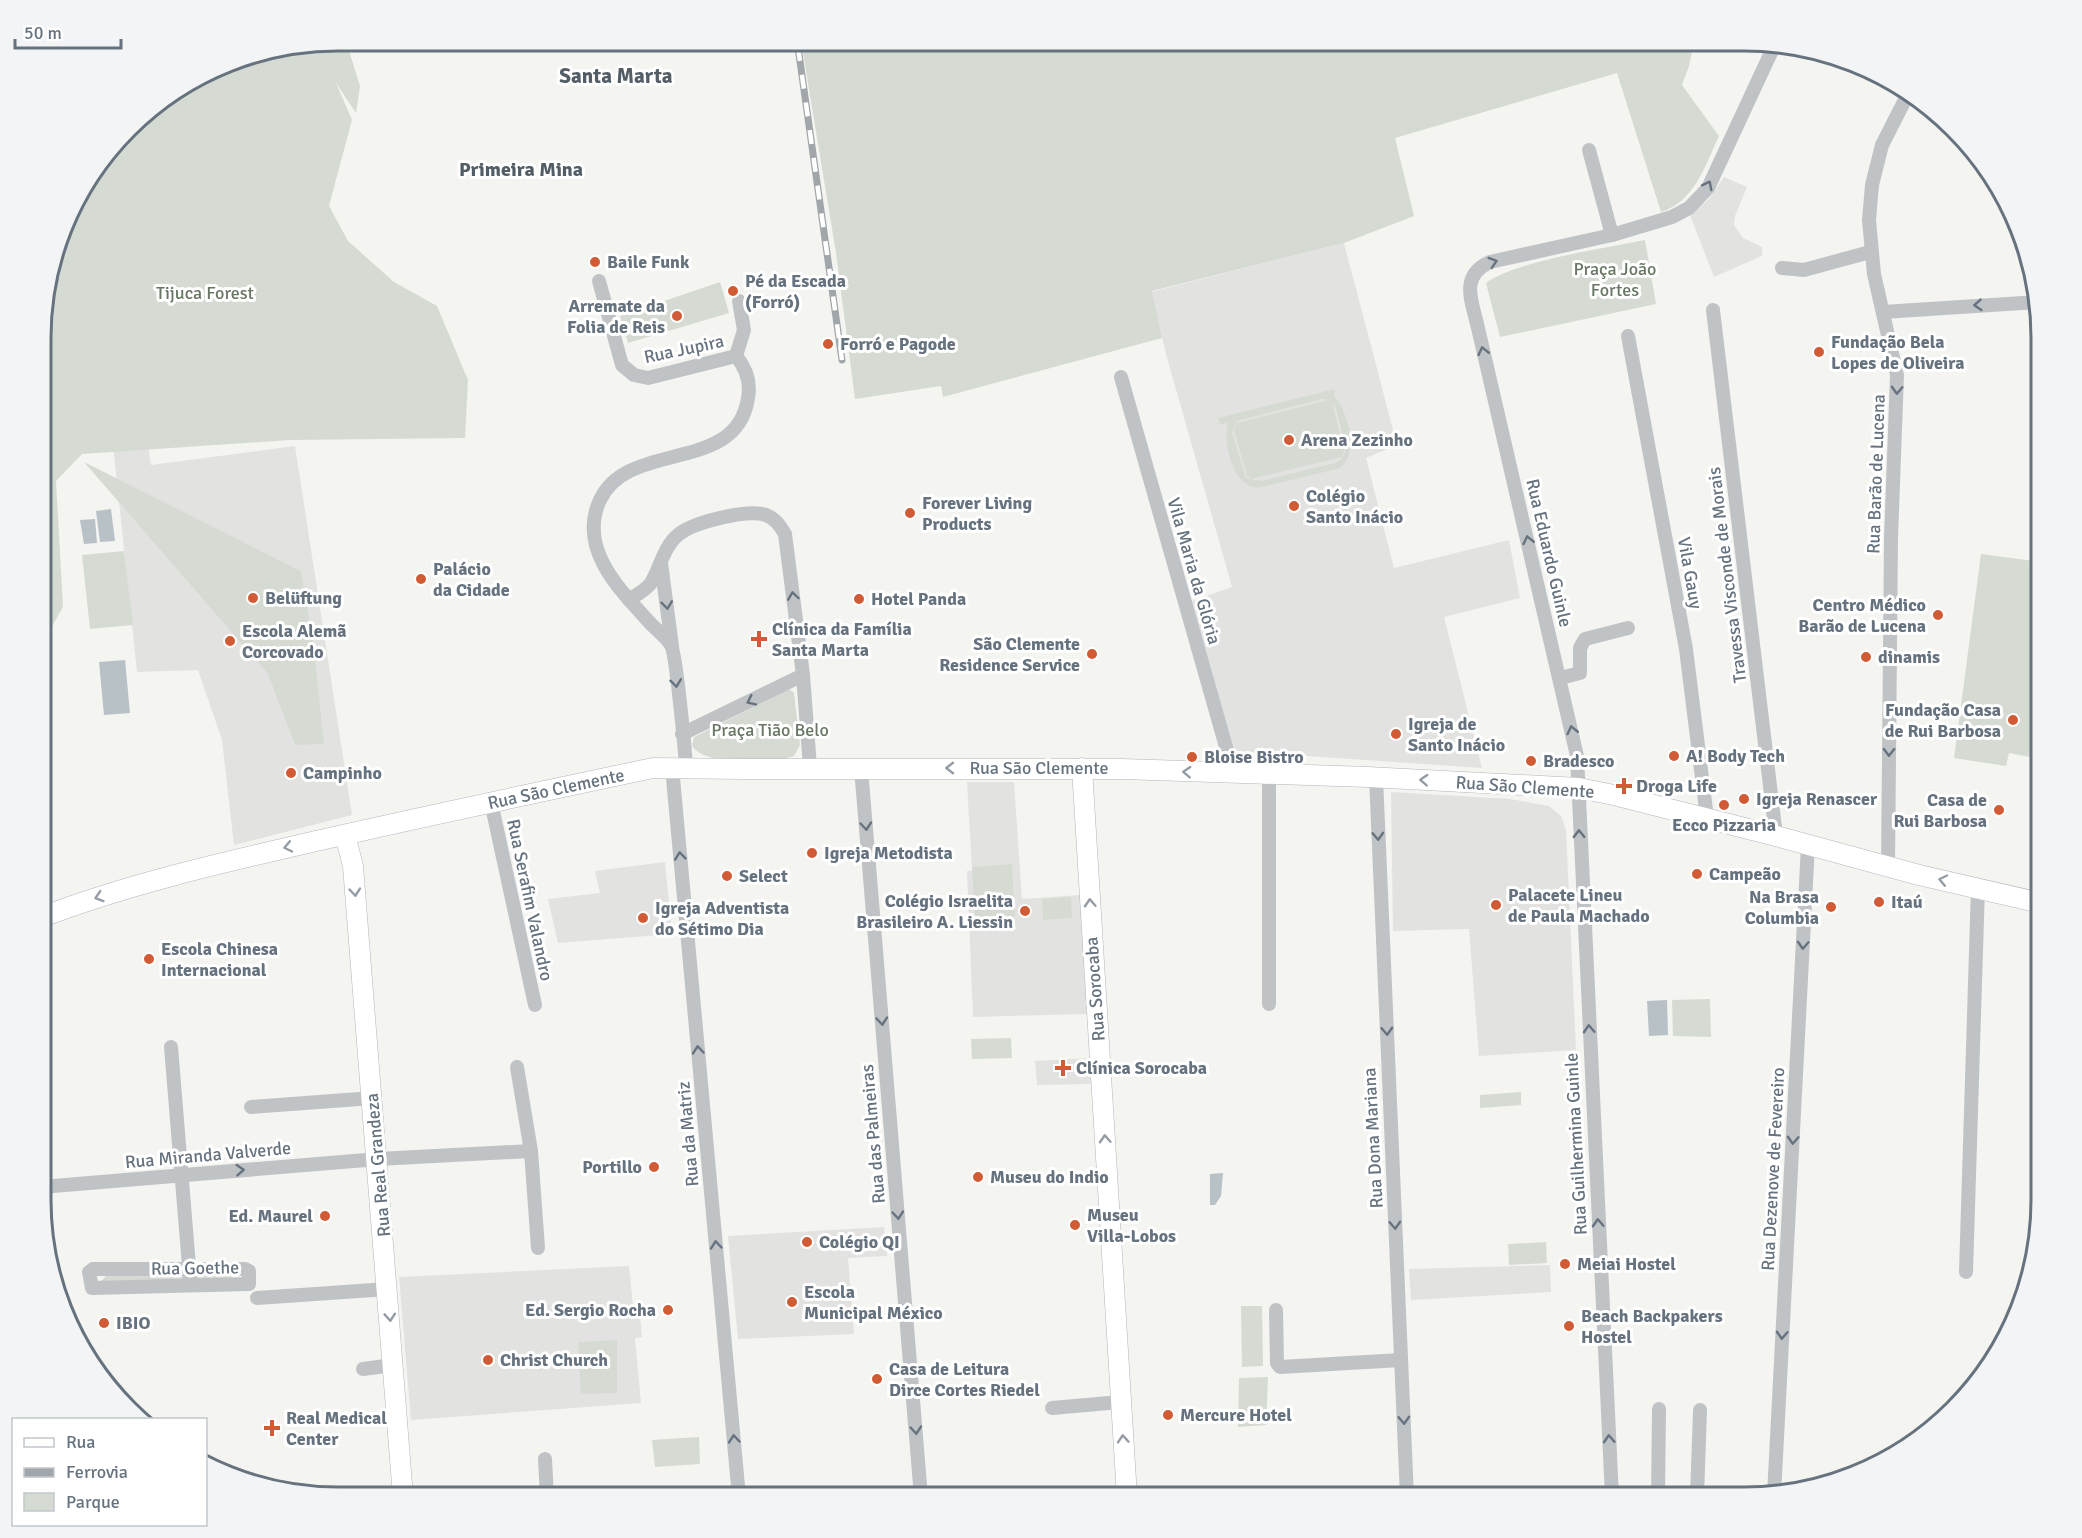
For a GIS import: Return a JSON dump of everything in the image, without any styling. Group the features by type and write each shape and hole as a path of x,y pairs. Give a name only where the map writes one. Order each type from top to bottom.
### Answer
{"main road":[{"name":"Rua São Clemente","path":"51,914 156,879 491,802 653,768 679,767 735,769 1082,768 1234,775 1376,777 1579,788 2031,900"},
{"name":"Rua Sorocaba","path":"1082,768 1126,1487"},
{"name":"Rua Real Grandeza","path":"345,835 353,866 373,1098 387,1160 388,1288 402,1487"}],"street":[{"path":"1589,150 1612,235 1664,220 1689,208 1708,188 1771,52"},
{"name":"Rua Barão de Lucena","path":"1888,866 1891,538 1897,375 1870,252 1870,207 1877,163 1889,127 1905,100"},
{"name":"Rua Eduardo Guinle","path":"1579,788 1577,756 1560,678 1470,288 1472,276 1479,268 1496,260 1612,235"},
{"path":"1782,268 1804,270 1870,252"},
{"name":"Rua Jupira","path":"599,281 622,365 634,375 648,378 736,356"},
{"path":"672,646 629,600 601,562 594,542 592,525 601,497 624,472 714,445 733,430 743,413 749,396 746,371 736,356 744,330 739,302"},
{"path":"1883,312 2029,303"},
{"name":"Travessa Visconde de Morais","path":"1713,310 1776,836"},
{"name":"Vila Gauy","path":"1628,336 1686,650 1707,818"},
{"name":"Vila Maria da Glória","path":"1121,377 1234,775"},
{"path":"629,600 646,588 672,541 683,531 735,515 759,513 772,518 785,534 804,675 810,767"},
{"name":"Rua da Matriz","path":"661,563 682,734 679,767 738,1487"},
{"path":"1560,678 1580,673 1580,648 1585,639 1628,628"},
{"path":"682,734 804,675"},
{"name":"Rua das Palmeiras","path":"861,768 920,1487"},
{"path":"1269,775 1269,1004"},
{"name":"Rua Dona Mariana","path":"1376,777 1407,1487"},
{"name":"Rua Guilhermina Guinle","path":"1579,788 1612,1487"},
{"name":"Rua Serafim Valandro","path":"491,802 535,1005"},
{"name":"Rua Dezenove de Fevereiro","path":"1774,1485 1808,845"},
{"path":"1966,1272 1978,887"},
{"path":"171,1047 190,1287"},
{"path":"517,1067 531,1151 538,1248"},
{"path":"251,1107 373,1098"},
{"name":"Rua Miranda Valverde","path":"51,1186 182,1174 531,1151"},
{"name":"Rua Goethe","path":"93,1269 189,1269 245,1269 249,1271 248,1286 92,1288 89,1272 93,1269"},
{"path":"257,1298 388,1288"},
{"path":"1276,1310 1277,1363 1280,1367 1401,1360"},
{"path":"363,1369 393,1365"},
{"path":"1052,1408 1120,1401"},
{"path":"1658,1487 1659,1409"},
{"path":"1697,1487 1700,1410"},
{"path":"544,1459 547,1487"}],"shaded area":[{"path":"1724,177 1747,187 1735,216 1734,225 1743,238 1762,247 1762,256 1714,277 1690,215 1709,199"},
{"name":"Colégio Santo Inácio","path":"1344,243 1397,445 1366,458 1394,568 1509,540 1520,598 1444,617 1482,768 1234,751 1192,601 1232,587 1166,354 1151,292"},
{"name":"Escola Alemã Corcovado","path":"147,440 151,465 295,446 352,815 234,845 222,740 198,670 137,672 113,445"},
{"path":"111,509 115,541 100,542 96,511"},
{"path":"95,519 97,543 84,544 80,520"},
{"path":"125,660 130,713 104,715 99,662"},
{"name":"Colégio Israelita Brasileiro A. Liessin","path":"967,782 1014,782 1022,899 1080,895 1087,1014 973,1017 967,871 972,871"},
{"path":"1391,792 1510,799 1549,806 1561,816 1566,830 1576,1050 1479,1056 1469,929 1393,931"},
{"path":"665,862 672,934 558,943 548,899 600,893 595,871"},
{"path":"1667,1000 1668,1035 1649,1036 1647,1001"},
{"name":"Clínica Sorocaba","path":"1090,1058 1091,1084 1037,1085 1035,1061"},
{"path":"1223,1173 1221,1196 1215,1205 1210,1205 1210,1174"},
{"name":"Escola Municipal México","path":"884,1227 887,1256 848,1258 854,1334 738,1339 728,1236"},
{"path":"1550,1265 1551,1292 1411,1300 1409,1269"},
{"path":"629,1266 634,1315 640,1316 642,1337 635,1338 641,1403 411,1420 399,1277"}],"green space":[{"name":"Tijuca Forest","path":"349,51 360,86 356,113 336,83 352,120 329,206 348,241 394,282 437,306 468,380 465,438 290,440 82,454 56,481 63,607 51,628 53,301 66,246 89,195 110,163 135,135 163,110 195,89 228,73 264,61 301,53"},
{"path":"803,51 1692,51 1682,85 1719,136 1691,191 1673,207 1661,212 1617,73 1395,138 1414,216 1344,243 1152,291 1162,338 943,397 941,386 855,399 836,253"},
{"name":"Praça João Fortes","path":"1645,240 1656,304 1500,337 1486,283 1500,275 1539,262"},
{"path":"720,282 729,313 628,343 620,316"},
{"name":"Arena Zezinho","path":"1335,389 1334,396 1344,412 1350,434 1349,455 1344,464 1337,469 1262,487 1252,487 1237,474 1232,464 1227,442 1228,423 1220,424 1218,418","holes":["1322,399 1328,400 1237,423 1234,430 1247,476 1251,479 1246,478 1232,433 1237,421","1329,400 1336,408 1345,445 1344,454 1343,456 1340,460 1261,481 1251,479 1342,457 1344,451 1333,405"]},
{"name":"Belüftung","path":"84,462 301,571 314,649 324,744 295,745 268,674"},
{"path":"124,551 133,625 90,629 82,555"},
{"path":"1981,554 2031,561 2031,757 2009,753 2006,766 1954,758"},
{"name":"Praça Tião Belo","path":"789,689 794,693 800,745 794,756 784,759 721,759 699,753 692,746 694,737"},
{"path":"1012,864 1015,917 975,920 972,867"},
{"path":"1071,897 1072,918 1043,920 1042,899"},
{"path":"1710,999 1711,1037 1673,1036 1672,1000"},
{"path":"1011,1038 1012,1058 972,1059 971,1039"},
{"path":"1521,1092 1521,1105 1480,1108 1480,1095"},
{"path":"1546,1242 1547,1263 1509,1265 1508,1244"},
{"path":"228,1273 235,1281 100,1282 107,1275"},
{"path":"1241,1306 1262,1306 1263,1366 1242,1367"},
{"path":"617,1340 617,1393 581,1394 578,1342"},
{"path":"1268,1377 1266,1425 1238,1427 1239,1378"},
{"path":"699,1437 700,1464 655,1467 652,1440"}],"railway":[{"path":"799,51 842,360"}],"place":[{"name":"Baile Funk","path":"595,262"},
{"name":"Pé da Escada (Forró)","path":"733,291"},
{"name":"Arremate da Folia de Reis","path":"677,316"},
{"name":"Forró e Pagode","path":"828,344"},
{"name":"Fundação Bela Lopes de Oliveira","path":"1819,352"},
{"name":"Arena Zezinho","path":"1289,440"},
{"name":"Colégio Santo Inácio","path":"1294,506"},
{"name":"Forever Living Products","path":"910,513"},
{"name":"Palácio da Cidade","path":"421,579"},
{"name":"Belüftung","path":"253,598"},
{"name":"Hotel Panda","path":"859,599"},
{"name":"Centro Médico Barão de Lucena","path":"1938,615"},
{"name":"Clínica da Família Santa Marta","path":"759,639"},
{"name":"Escola Alemã Corcovado","path":"230,641"},
{"name":"São Clemente Residence Service","path":"1092,654"},
{"name":"dinamis","path":"1866,657"},
{"name":"Fundação Casa de Rui Barbosa","path":"2013,720"},
{"name":"Igreja de Santo Inácio","path":"1396,734"},
{"name":"A! Body Tech","path":"1674,756"},
{"name":"Bloise Bistro","path":"1192,757"},
{"name":"Bradesco","path":"1531,761"},
{"name":"Campinho","path":"291,773"},
{"name":"Droga Life","path":"1624,786"},
{"name":"Igreja Renascer","path":"1744,799"},
{"name":"Ecco Pizzaria","path":"1724,805"},
{"name":"Casa de Rui Barbosa","path":"1999,810"},
{"name":"Igreja Metodista","path":"812,853"},
{"name":"Campeão","path":"1697,874"},
{"name":"Select","path":"727,876"},
{"name":"Itaú","path":"1879,902"},
{"name":"Palacete Lineu de Paula Machado","path":"1496,905"},
{"name":"Na Brasa Columbia","path":"1831,907"},
{"name":"Colégio Israelita Brasileiro A. Liessin","path":"1025,911"},
{"name":"Igreja Adventista do Sétimo Dia","path":"643,918"},
{"name":"Escola Chinesa Internacional","path":"149,959"},
{"name":"Clínica Sorocaba","path":"1063,1068"},
{"name":"Portillo","path":"654,1167"},
{"name":"Museu do Indio","path":"978,1177"},
{"name":"Ed. Maurel","path":"325,1216"},
{"name":"Museu Villa-Lobos","path":"1075,1225"},
{"name":"Colégio QI","path":"807,1242"},
{"name":"Meiai Hostel","path":"1565,1264"},
{"name":"Escola Municipal México","path":"792,1302"},
{"name":"Ed. Sergio Rocha","path":"668,1310"},
{"name":"IBIO","path":"104,1323"},
{"name":"Beach Backpakers Hostel","path":"1569,1326"},
{"name":"Christ Church","path":"488,1360"},
{"name":"Casa de Leitura Dirce Cortes Riedel","path":"877,1379"},
{"name":"Mercure Hotel","path":"1168,1415"},
{"name":"Real Medical Center","path":"272,1428"}],"district":[{"name":"Santa Marta","path":"616,76"},
{"name":"Primeira Mina","path":"521,169"}]}
